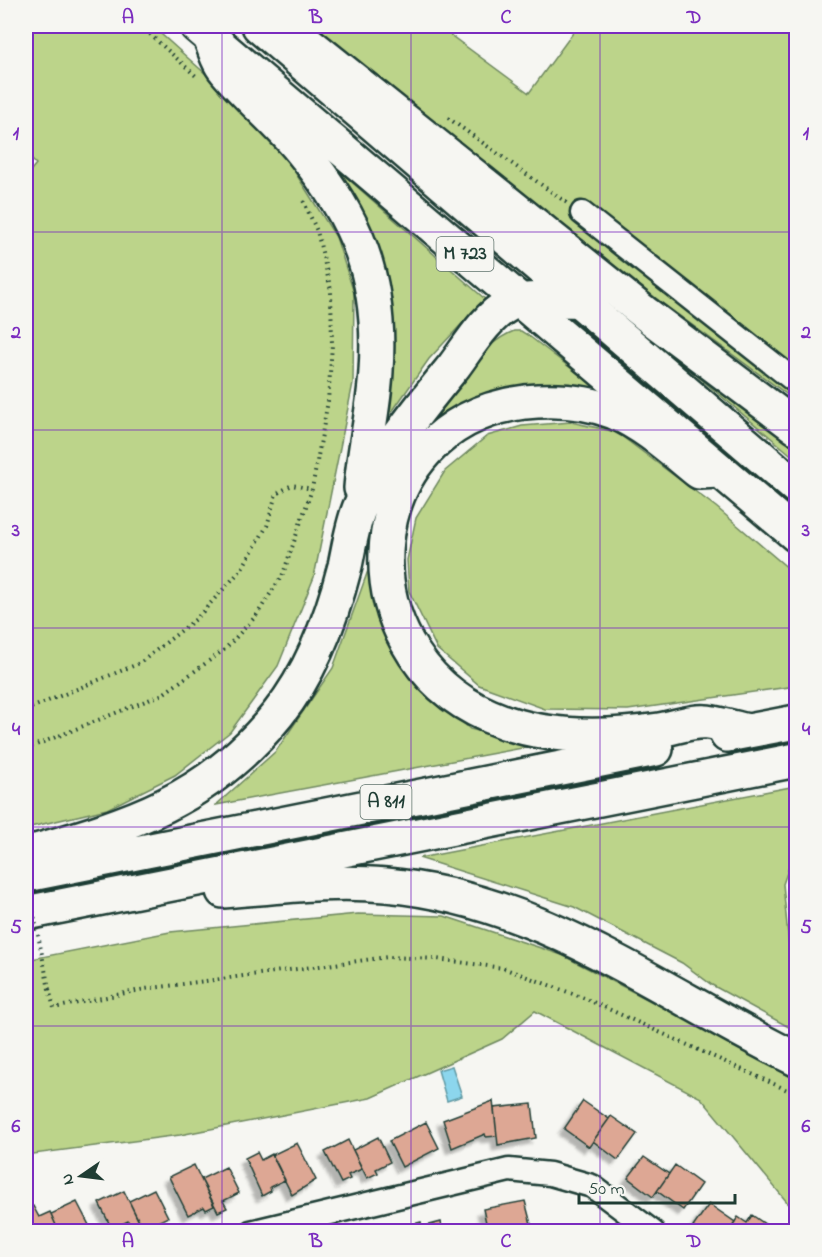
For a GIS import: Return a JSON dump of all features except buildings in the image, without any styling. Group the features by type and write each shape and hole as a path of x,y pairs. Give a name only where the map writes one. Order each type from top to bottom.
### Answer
{"main road":[{"name":"M 723","path":"203,31 796,536"},
{"path":"26,854 110,829 167,806 217,775 252,743 289,698 313,656 342,576 360,507 376,371 377,325 365,255 339,200 299,147 224,69 203,31"},
{"name":"M 723","path":"266,31 796,487"},
{"path":"266,31 307,42 381,104 646,314 796,427"},
{"path":"360,507 401,431 486,326 509,305 540,300 580,300"},
{"path":"720,471 699,472 631,421 594,405 538,401 486,411 440,439 408,476 389,523 385,556 386,574 398,621 420,662 454,697 487,715 518,726 577,734 615,735 706,722 748,731"},
{"name":"A 811","path":"26,876 796,722"},
{"name":"A 811","path":"26,913 796,760"},
{"path":"188,879 204,889 223,891 347,884 386,885 463,897 581,941 796,1059"}],"street":[{"path":"582,213 796,382"},
{"path":"251,1232 509,1170 550,1174 592,1186 653,1232"}],"path":[{"path":"141,26 200,79"},
{"path":"440,112 582,213"},
{"path":"26,749 163,694 224,650 256,615 283,574 312,489 328,401 333,345 331,290 317,231 299,194"},
{"path":"26,710 140,663 196,619 241,570 267,526 276,494 292,485 312,489"},
{"path":"26,876 54,1008 145,989 388,957 437,959 503,968 584,998 796,1094"},
{"path":"789,1232 796,1222"}],"green space":[{"path":"26,26 152,26 208,76 279,147 336,237 354,293 353,383 314,577 278,666 230,732 175,775 107,809 26,828 26,176 36,164 26,154"},
{"path":"312,26 438,26 529,93 578,26 796,26 796,401 662,303"},
{"path":"330,163 485,299 429,359 377,433 387,371"},
{"path":"589,285 796,438 796,459"},
{"path":"514,331 521,331 529,336 607,396 541,388 520,388 483,397 451,416 394,467 464,371 497,340"},
{"path":"571,422 616,432 716,507 796,575 796,686 628,710 545,709 479,685 437,649 409,591 407,560 416,518 445,471 487,436 522,426"},
{"path":"370,565 376,608 420,684 470,729 538,745 216,805 276,751 333,668"},
{"path":"796,786 796,847 783,884 789,946 796,966 796,1031 712,985 682,963 574,907 419,858"},
{"path":"358,914 444,916 562,955 724,1039 796,1080 796,1213 701,1098 535,1011 502,1039 370,1098 180,1135 26,1155 26,960 170,932"}],"water":[{"path":"452,1066 462,1096 447,1101 438,1070"}]}
